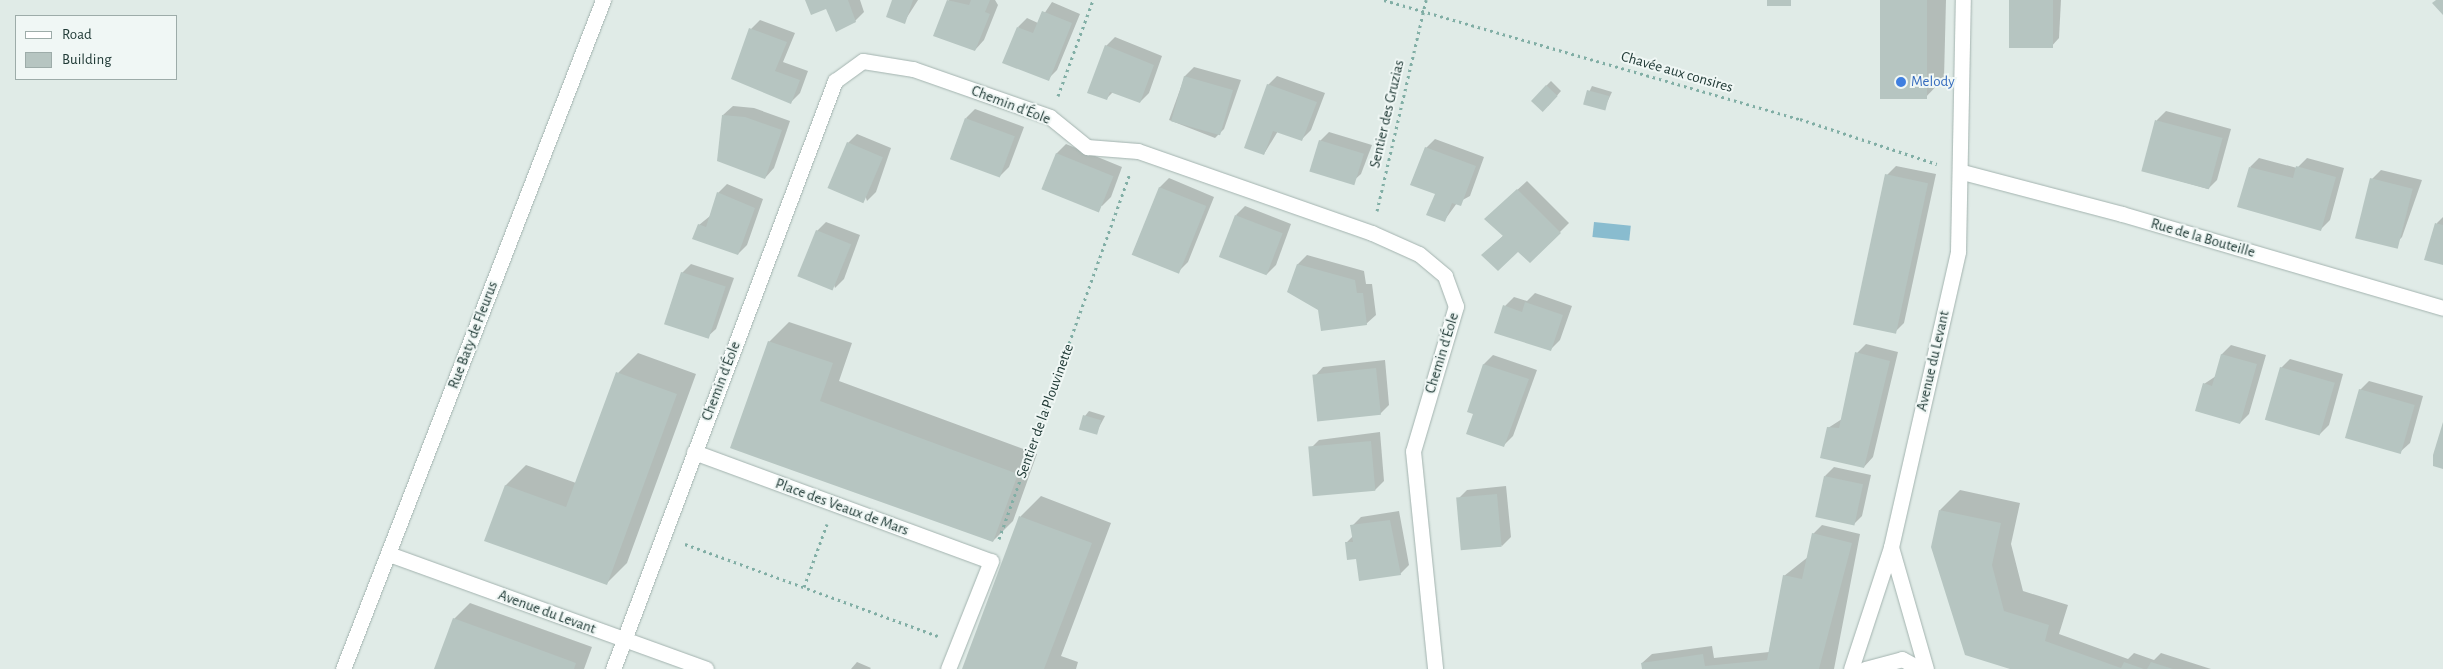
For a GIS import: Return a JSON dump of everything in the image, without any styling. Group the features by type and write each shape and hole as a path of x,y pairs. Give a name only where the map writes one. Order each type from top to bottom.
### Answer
{"street":[{"name":"Rue Baty de Fleurus","path":"343,669 603,0"},
{"name":"Avenue du Levant","path":"1851,669 1891,547 1958,251 1962,172 1962,0"},
{"name":"Chemin d'Éole","path":"613,669 835,81 863,61 913,69 1050,117 1087,148 1138,151 1372,233 1419,254 1445,276 1456,306 1413,451 1436,669"},
{"name":"Rue de la Bouteille","path":"1962,172 2122,214 2443,308"},
{"name":"Place des Veaux de Mars","path":"694,452 834,506 991,561"},
{"name":"Avenue du Levant","path":"1891,547 1926,669"},
{"name":"Avenue du Levant","path":"389,554 706,669"},
{"path":"948,669 991,561"},
{"path":"1866,669 1902,659 1920,669"}],"path":[{"path":"1050,117 1093,0"},
{"name":"Chavée aux consires","path":"1384,0 1800,119 1962,172"},
{"name":"Sentier des Gruzias","path":"1372,233 1426,0"},
{"name":"Sentier de la Plouvinette","path":"991,561 1138,151"},
{"path":"804,587 834,506"},
{"path":"663,536 958,643"}],"water":[{"path":"1594,222 1631,226 1629,241 1592,237"}],"building":[{"path":"805,0 848,0 856,22 836,32 826,9 811,15"},
{"path":"892,0 913,0 905,24 886,17"},
{"path":"947,0 969,5 971,0 990,0 985,12 990,14 975,51 933,36"},
{"path":"1767,0 1791,0 1791,6 1767,6"},
{"path":"1880,0 1927,0 1927,99 1880,99"},
{"path":"2009,0 2053,0 2053,48 2009,48"},
{"path":"2436,0 2443,0 2443,15 2432,3"},
{"path":"1042,11 1072,23 1049,81 1002,63 1017,27 1033,33"},
{"path":"749,28 787,42 775,71 800,80 791,104 731,79"},
{"path":"1105,45 1154,65 1140,103 1110,92 1107,100 1087,93"},
{"path":"1184,76 1233,90 1220,135 1171,121"},
{"path":"1267,84 1317,102 1302,141 1273,131 1264,155 1244,148"},
{"path":"1546,85 1558,96 1543,112 1531,101"},
{"path":"1587,90 1609,96 1605,110 1583,104"},
{"path":"722,115 745,117 782,130 765,179 717,161"},
{"path":"965,118 1015,136 1000,177 950,159"},
{"path":"2155,120 2223,138 2209,189 2141,171"},
{"path":"1319,140 1364,154 1354,185 1309,172"},
{"path":"847,142 883,157 863,203 827,188"},
{"path":"1425,147 1476,166 1461,206 1452,203 1445,222 1426,215 1435,194 1410,185"},
{"path":"1056,153 1113,176 1099,212 1041,189"},
{"path":"2296,166 2336,177 2321,231 2237,207 2249,167 2293,178"},
{"path":"1885,174 1928,183 1896,334 1853,325"},
{"path":"2370,178 2413,189 2398,249 2355,238"},
{"path":"1159,187 1206,206 1179,274 1132,255"},
{"path":"1517,189 1561,233 1530,263 1518,252 1498,271 1481,255 1503,236 1484,219"},
{"path":"717,192 755,208 738,255 692,239 698,224 706,227"},
{"path":"1235,215 1283,233 1266,275 1219,257"},
{"path":"2435,223 2443,225 2443,265 2424,260"},
{"path":"816,230 851,244 833,291 797,276"},
{"path":"1297,264 1355,280 1357,293 1363,293 1367,325 1321,331 1318,310 1287,292"},
{"path":"681,272 726,287 709,339 664,324"},
{"path":"1525,302 1563,315 1551,351 1494,333 1503,305 1522,312"},
{"path":"768,341 833,363 820,401 1018,474 993,542 730,448"},
{"path":"1855,352 1890,361 1864,468 1820,458 1827,427 1839,428"},
{"path":"2221,354 2257,364 2240,424 2195,411 2203,383 2212,386"},
{"path":"1483,364 1529,379 1504,447 1466,434 1473,414 1467,412"},
{"path":"2280,367 2335,383 2320,436 2265,420"},
{"path":"1376,368 1381,415 1317,421 1312,375"},
{"path":"616,372 677,394 607,585 484,541 505,485 566,507"},
{"path":"2359,389 2415,405 2401,454 2345,438"},
{"path":"1083,415 1101,420 1097,435 1079,429"},
{"path":"2443,422 2443,469 2433,466 2433,455"},
{"path":"1371,441 1375,491 1313,496 1308,446"},
{"path":"1824,476 1863,484 1854,525 1815,517"},
{"path":"1497,494 1502,547 1461,550 1456,498"},
{"path":"1939,510 2001,523 1992,565 2004,611 2049,625 2045,641 2121,668 2124,662 2144,669 2010,669 1965,655 1931,547"},
{"path":"1019,516 1092,543 1044,669 962,669"},
{"path":"1390,520 1401,575 1359,581 1356,559 1347,560 1345,542 1353,542 1350,525"},
{"path":"1812,533 1852,543 1819,669 1642,669 1641,663 1703,654 1705,666 1767,660 1783,575 1802,579"},
{"path":"453,618 576,663 574,669 434,669"},
{"path":"2151,662 2173,669 2147,669"}],"place":[{"name":"Melody","path":"1901,82"}]}
